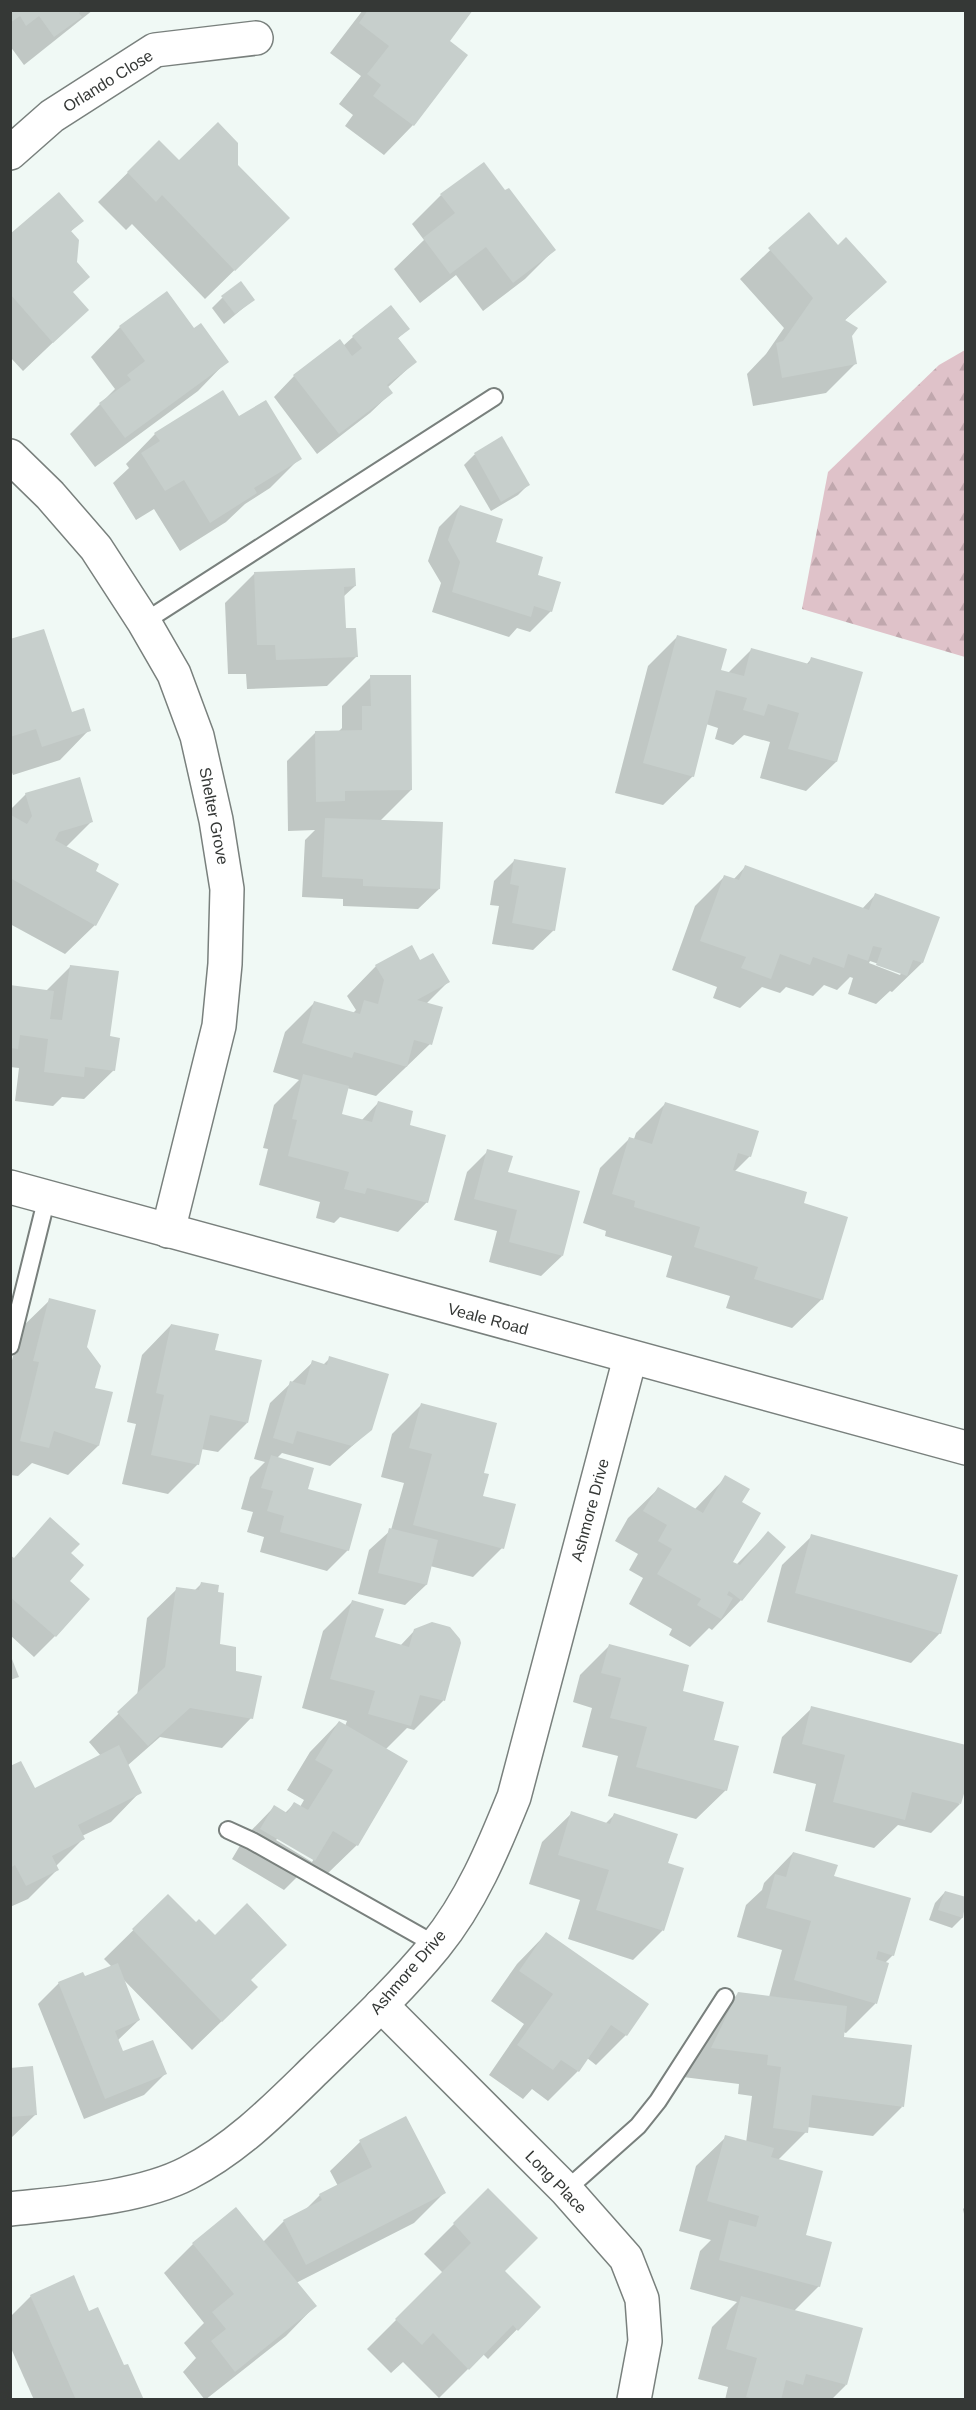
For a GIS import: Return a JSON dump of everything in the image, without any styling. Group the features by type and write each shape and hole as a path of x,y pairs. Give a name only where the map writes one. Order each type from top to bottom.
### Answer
{"street":[{"name":"Orlando Close","path":"10,153 52,116 155,50 256,39"},
{"name":"Shelter Grove","path":"10,456 50,495 96,548 144,622 174,674 197,736 216,820 227,889 225,964 219,1026 168,1231"},
{"name":"Veale Road","path":"10,1187 966,1448"},
{"name":"Ashmore Drive","path":"10,2209 69,2203 135,2192 187,2174 222,2152 261,2122 381,2005 436,1945 468,1897 490,1856 513,1797 630,1358"},
{"name":"Long Place","path":"381,2005 566,2190 626,2258 642,2299 645,2341 634,2400"}],"lane":[{"path":"144,622 494,397"},
{"path":"10,1346 47,1197"},
{"path":"228,1830 252,1841 436,1945"},
{"path":"566,2190 638,2126 651,2110 725,1997"}],"green space":[{"path":"965,350 965,657 802,609 828,472 939,365"}],"building":[{"path":"10,10 83,10 79,13 82,17 54,37 39,16 26,26 20,16 10,23"},
{"path":"368,10 473,10 450,41 468,55 414,126 373,96 381,85 367,74 389,46 359,23"},
{"path":"218,122 238,143 238,165 290,218 235,271 162,195 156,202 127,172 159,140 179,160"},
{"path":"484,162 505,190 509,188 556,250 513,283 486,247 450,274 423,238 455,213 440,194"},
{"path":"59,192 84,221 71,231 79,240 77,262 90,277 73,292 89,310 53,343 10,294 10,234"},
{"path":"809,212 838,245 846,237 887,282 845,320 858,328 852,336 857,364 782,378 776,343 783,341 813,298 768,248"},
{"path":"241,281 255,300 235,314 221,296"},
{"path":"167,291 194,328 201,323 229,362 125,438 99,403 131,380 127,375 145,361 119,326"},
{"path":"391,305 410,329 398,338 417,362 387,385 393,393 339,434 293,375 340,339 352,356 362,348 352,336"},
{"path":"223,390 239,416 266,400 302,459 254,488 257,493 210,523 184,480 165,491 141,453 160,441 154,433"},
{"path":"502,436 530,485 501,502 474,453"},
{"path":"460,505 503,519 496,542 543,557 538,575 561,582 552,612 534,606 531,617 452,592 460,562 448,540"},
{"path":"355,568 356,586 344,587 346,628 356,628 358,657 276,660 275,645 257,645 254,572"},
{"path":"44,629 72,712 84,708 91,731 42,747 36,729 10,737 10,667 12,666 10,639"},
{"path":"677,635 727,649 721,670 744,676 751,648 809,664 811,657 863,672 837,762 788,749 799,713 768,704 764,716 743,710 747,698 716,690 694,777 643,763"},
{"path":"370,675 411,675 412,790 345,791 345,801 316,802 315,731 362,730 362,706 371,706"},
{"path":"80,777 93,822 59,832 55,840 99,864 96,871 119,884 96,926 10,878 10,817 11,815 27,824 32,816 25,793"},
{"path":"325,818 443,822 440,889 363,886 363,879 322,877"},
{"path":"514,859 566,868 555,931 512,923 519,886 510,884"},
{"path":"745,865 869,910 875,893 940,917 923,963 913,960 907,976 876,965 882,948 873,946 868,961 848,954 844,968 813,957 810,965 780,954 771,979 741,968 746,957 700,941 724,875 739,880"},
{"path":"412,945 420,960 433,953 450,982 417,1000 443,1007 432,1045 414,1040 407,1067 354,1052 352,1058 302,1043 314,1001 360,1014 364,1000 378,1004 384,980 375,965"},
{"path":"70,965 119,971 110,1036 120,1038 115,1071 85,1067 84,1077 44,1072 48,1039 20,1035 18,1049 10,1048 10,985 54,991 50,1019 62,1020"},
{"path":"303,1074 349,1086 342,1114 372,1122 378,1101 413,1111 410,1125 446,1135 428,1203 367,1188 365,1194 344,1189 349,1172 288,1156 297,1120 292,1119"},
{"path":"665,1102 759,1131 751,1157 738,1153 733,1170 807,1192 804,1203 848,1217 823,1300 754,1279 758,1267 694,1247 700,1227 634,1207 635,1201 612,1194 629,1137 652,1144"},
{"path":"487,1149 513,1156 508,1172 580,1191 563,1256 509,1242 517,1210 474,1199"},
{"path":"49,1298 96,1310 87,1347 101,1366 95,1388 113,1392 99,1446 54,1431 49,1448 20,1441 39,1362 33,1361"},
{"path":"171,1324 219,1334 215,1350 262,1360 248,1423 210,1415 199,1465 151,1455 164,1395 156,1393"},
{"path":"329,1356 389,1374 372,1430 352,1446 297,1431 293,1444 273,1438 290,1381 305,1385 312,1360 327,1365"},
{"path":"421,1403 497,1423 484,1473 489,1474 483,1496 516,1504 504,1549 413,1525 432,1454 409,1448"},
{"path":"271,1455 314,1468 308,1489 362,1504 349,1551 280,1532 284,1516 267,1511 273,1491 261,1488"},
{"path":"725,1475 750,1489 742,1502 761,1513 733,1562 740,1565 768,1531 786,1547 742,1601 729,1591 727,1595 733,1598 721,1619 697,1605 701,1599 657,1574 672,1549 658,1541 667,1525 643,1511 658,1487 703,1513"},
{"path":"50,1517 80,1544 71,1553 84,1565 70,1581 90,1599 56,1637 10,1597 10,1555 14,1558"},
{"path":"389,1528 438,1540 427,1585 378,1573"},
{"path":"811,1534 958,1575 941,1634 795,1593"},
{"path":"201,1582 219,1585 218,1592 224,1593 220,1644 236,1647 236,1671 262,1676 253,1719 190,1708 148,1746 117,1712 165,1667 176,1587 199,1590"},
{"path":"352,1600 384,1609 375,1637 409,1647 414,1629 432,1622 450,1627 460,1639 461,1643 445,1701 420,1695 411,1726 368,1714 375,1691 330,1679"},
{"path":"609,1644 689,1665 683,1691 724,1702 714,1740 739,1746 727,1791 636,1767 647,1727 610,1718 621,1678 601,1673"},
{"path":"10,1654 19,1677 10,1680"},
{"path":"811,1706 966,1745 966,1787 961,1804 912,1792 905,1820 833,1802 845,1755 802,1744"},
{"path":"339,1721 408,1761 358,1846 333,1831 315,1861 260,1829 274,1805 287,1813 294,1802 308,1810 333,1770 315,1760"},
{"path":"119,1745 142,1793 78,1825 85,1839 52,1856 59,1870 26,1886 15,1865 10,1868 10,1766 21,1761 35,1788"},
{"path":"571,1811 610,1824 614,1813 678,1834 668,1863 684,1868 664,1931 596,1910 609,1870 558,1855"},
{"path":"793,1852 838,1865 834,1876 911,1898 894,1956 878,1951 876,1959 889,1963 877,2004 794,1980 811,1921 766,1908 775,1874 786,1877"},
{"path":"945,1891 966,1897 963,1918 938,1910"},
{"path":"168,1894 196,1922 199,1919 215,1935 247,1903 287,1945 251,1980 258,1987 222,2022 132,1929"},
{"path":"546,1932 649,2004 627,2036 611,2025 579,2072 561,2060 553,2070 517,2045 553,1994 519,1971"},
{"path":"118,1963 140,2020 115,2031 123,2051 153,2040 167,2074 105,2099 58,1982 83,1972 85,1976"},
{"path":"738,1992 847,2006 844,2037 912,2045 904,2107 812,2095 808,2133 773,2128 781,2067 767,2065 768,2055 711,2048"},
{"path":"33,2066 37,2115 10,2117 10,2068"},
{"path":"406,2116 446,2193 306,2265 283,2220 322,2200 319,2194 372,2167 359,2140"},
{"path":"725,2135 774,2148 771,2157 823,2171 806,2235 832,2242 820,2287 719,2260 729,2220 756,2227 759,2216 707,2201"},
{"path":"488,2188 538,2238 505,2271 541,2307 518,2331 513,2325 469,2370 433,2333 422,2345 395,2319 471,2243 453,2223"},
{"path":"236,2207 317,2306 235,2372 211,2341 226,2329 212,2312 234,2294 192,2243"},
{"path":"74,2275 89,2311 98,2307 124,2365 128,2364 144,2400 76,2400 30,2295"},
{"path":"741,2296 863,2328 847,2385 806,2374 803,2385 786,2380 781,2400 757,2400 746,2397 757,2358 726,2349"}]}
